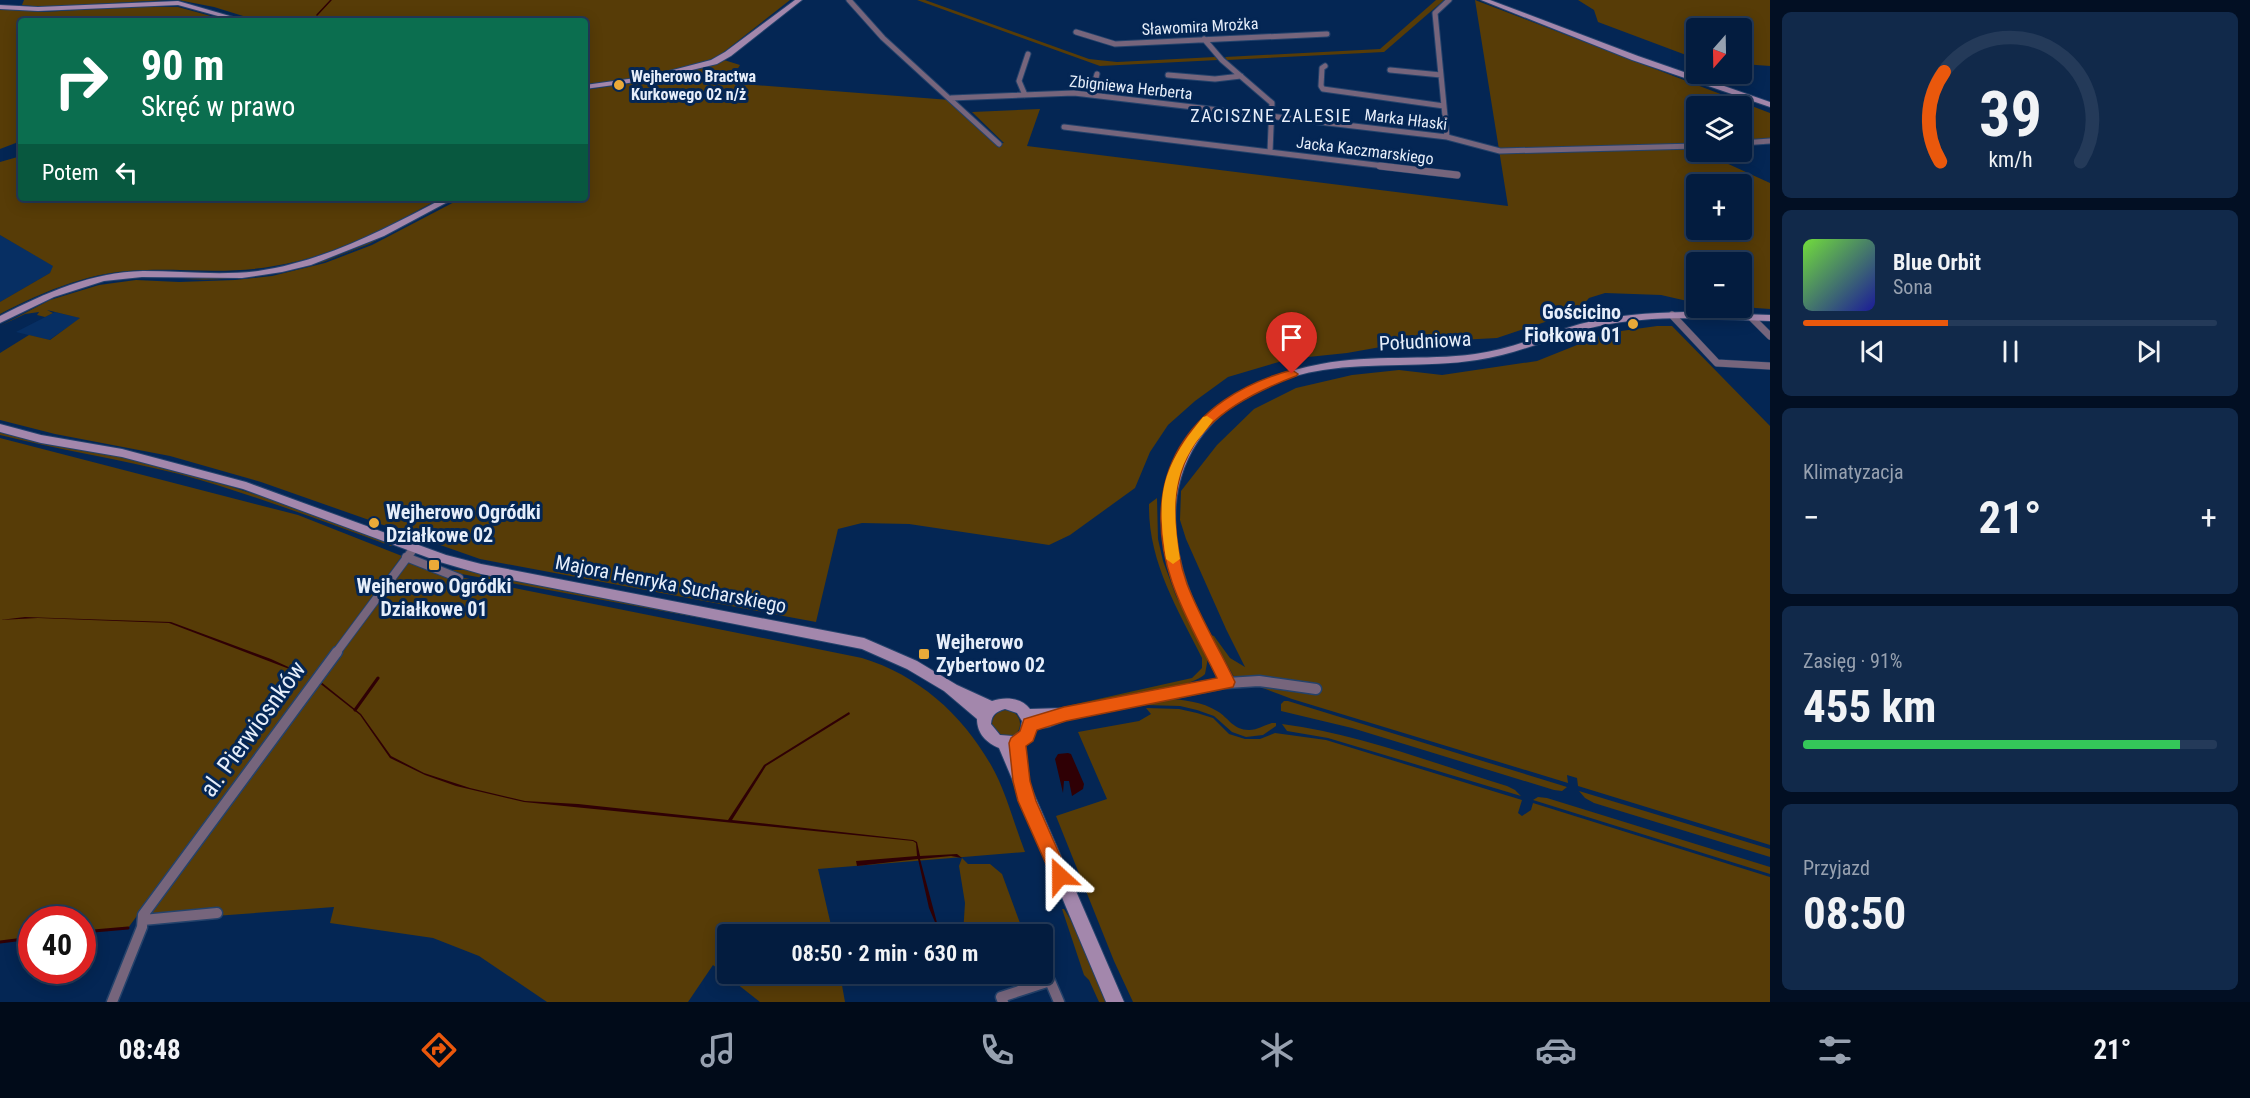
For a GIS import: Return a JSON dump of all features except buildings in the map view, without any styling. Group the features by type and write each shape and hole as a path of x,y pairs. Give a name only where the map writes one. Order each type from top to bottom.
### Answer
{"street":[{"path":"588,86 650,78 719,59 799,0"},
{"path":"849,0 884,38 999,144"},
{"path":"1447,137 1435,13 1449,0"},
{"path":"1484,0 1635,58 1770,105"},
{"path":"0,7 38,9 178,3 233,18"},
{"name":"Sławomira Mrożka","path":"1076,32 1115,44 1327,34"},
{"path":"1204,39 1272,103 1270,152"},
{"path":"1026,95 1019,81 1028,54"},
{"path":"1325,66 1322,68 1321,86 1328,91 1444,106"},
{"path":"1390,70 1441,75"},
{"path":"1091,95 1097,74"},
{"path":"1168,75 1215,79 1241,76"},
{"name":"Zbigniewa Herberta","path":"951,98 1074,93 1272,116"},
{"name":"Marka Hłaski","path":"1272,116 1447,137 1500,151 1686,146"},
{"name":"Jacka Kaczmarskiego","path":"1064,127 1457,175"},
{"path":"1752,142 1770,141"},
{"path":"0,320 53,294 111,278 142,274 240,276 303,265 361,245 445,201"},
{"path":"1671,315 1717,363 1770,366"},
{"name":"Południowa","path":"1227,682 1180,583 1167,524 1168,494 1179,459 1191,438 1227,403 1255,387 1320,367 1477,356 1513,350 1599,323 1632,318 1686,315"},
{"name":"Południowa","path":"1752,317 1770,318"},
{"path":"1752,318 1770,336"},
{"name":"Majora Henryka Sucharskiego","path":"0,428 40,439 122,453 246,486 408,555 854,641 885,651 988,712"},
{"path":"408,555 459,578"},
{"name":"al. Pierwiosnków","path":"112,1002 142,924 143,915 408,555"},
{"path":"1029,720 1049,721 1064,714 1227,682 1274,682 1316,689"},
{"path":"998,704 1010,704 1022,709 1029,720 1027,735 1011,743 992,738 987,733 983,721 988,712 998,704"},
{"path":"1011,743 1027,801 1115,1002"},
{"path":"142,924 217,913"},
{"path":"1003,1002 1001,997 1050,981 1059,1002"}],"shaded area":[{"path":"24,0 167,0 42,7 22,5"},
{"path":"178,0 790,0 720,55 705,62 654,76 588,84 588,18 249,18 214,7"},
{"path":"917,0 925,0 1089,59 1117,62 1215,57 1218,60 1100,66"},
{"path":"1436,0 1444,0 1384,52 1227,60 1225,57 1380,49"},
{"path":"1475,0 1686,81 1686,84 1694,84 1726,96 1686,96 1686,162 1724,162 1750,174 1686,174 1686,240 1752,240 1752,175 1770,183 1770,309 1752,308 1752,252 1686,252 1686,301 1661,295 1605,293 1589,298 1582,306 1566,315 1497,338 1403,343 1347,353 1289,359 1228,377 1195,401 1168,425 1150,452 1135,488 1070,535 1049,545 909,524 862,523 838,529 816,622 480,559 261,482 170,456 55,434 0,420 0,353 29,335 50,340 80,318 47,310 53,313 45,317 37,315 39,312 25,314 0,326 50,300 99,285 136,280 179,282 272,276 325,263 372,245 456,201 588,201 588,90 663,78 724,60 740,65 729,83 950,100 994,143 1004,143 972,112 1040,109 1027,146 1508,206"},
{"path":"1578,0 1770,0 1770,66 1752,65 1752,18 1686,18 1686,55 1598,22 1594,10"},
{"path":"125,7 178,7 218,18 18,18 18,142 0,149 0,9 44,12"},
{"path":"1752,106 1770,113 1770,139 1752,140"},
{"path":"18,157 18,201 435,201 360,239 296,261 242,270 147,270 108,274 71,283 0,314 0,302 50,273 53,266 0,235 0,162"},
{"path":"400,228 369,244 323,262 310,265"},
{"path":"0,235 54,266 50,273 0,302"},
{"path":"310,265 259,276 182,279 254,276"},
{"path":"55,312 81,318 49,340 16,332"},
{"path":"1672,326 1770,426 1770,845 1578,786 1577,778 1567,775 1568,783 1292,699 1234,677 1211,635 1230,658 1245,667 1186,539 1180,520 1181,491 1217,445 1254,409 1296,388 1352,375 1399,370 1442,375 1537,361 1607,333"},
{"path":"0,432 123,457 216,482 279,502 393,544 391,546 259,499 179,474 0,435"},
{"path":"0,438 298,515 402,556 128,928 96,931 96,906 18,906 18,940 0,942"},
{"path":"1157,498 1158,539 1163,561 1176,596 1208,658 1205,674 1196,680 1157,692 1108,702 1049,710 1192,678 1202,668 1202,658 1166,584 1153,545 1149,504"},
{"path":"407,561 460,577 862,658 882,665 920,686 937,699 952,713 979,746 996,775 1025,852 818,869 831,924 717,924 717,968 713,965 688,1002 547,1002 479,956 433,938 330,923 334,907 215,916 148,915"},
{"path":"451,570 469,570 841,644 456,573"},
{"path":"25,617 171,622 271,659 309,676 169,623 38,618 0,620"},
{"path":"314,679 361,714 391,756 424,773 470,788 525,801 578,804 728,820 764,765 849,712 850,714 766,766 732,820 913,840 917,842 920,856 957,854 962,858 951,856 920,859 936,924 929,908 918,859 857,866 856,861 917,856 916,843 913,841 524,802 456,786 425,775 390,758 360,715"},
{"path":"1165,699 1185,700 1205,705 1239,728 1249,730 1272,723 1276,723 1276,726 1263,735 1246,737 1232,732 1214,716 1197,710 1180,706 1145,705"},
{"path":"1284,701 1567,787 1562,791 1554,790 1352,728 1281,711 1281,704"},
{"path":"1146,708 1179,709 1213,718 1229,734 1245,739 1260,739 1275,733 1326,740 1522,800 1518,813 1522,816 1531,810 1533,803 1770,877 1770,1002 1133,1002 1114,961 1056,816 1107,799 1078,732 1139,721 1151,714"},
{"path":"1006,710 1016,714 1020,724 1016,734 1006,738 996,734 992,724 996,714"},
{"path":"1282,724 1339,735 1396,750 1507,786 1521,796 1328,738 1287,731"},
{"path":"1058,754 1071,754 1084,784 1083,789 1072,796 1069,781 1064,781 1063,793 1055,759"},
{"path":"1579,791 1770,849 1770,857 1594,803"},
{"path":"1538,797 1770,867 1770,874 1533,800"},
{"path":"962,858 968,864 990,864 1002,874 1020,924 964,924 965,903 959,866"},
{"path":"1062,909 1078,932 1108,1002 1099,1002 1089,980 1084,975"},
{"path":"737,984 842,984 845,1002 760,1002"}],"waterway":[{"path":"317,15 331,0"},
{"path":"355,710 378,678"},
{"path":"96,931 128,928"},
{"path":"0,942 18,940"}],"slow traffic":[{"path":"1173,559 1167,524 1171,481 1184,449 1207,420"}],"place":[{"name":"Wejherowo Bractwa Kurkowego 02 n/ż","path":"619,85"},
{"name":"Gościcino Fiołkowa 01","path":"1633,324"},
{"name":"Wejherowo Ogródki Działkowe 02","path":"374,523"},
{"name":"Wejherowo Ogródki Działkowe 01","path":"434,565"},
{"name":"Wejherowo Zybertowo 02","path":"924,654"}],"district":[{"name":"ZACISZNE ZALESIE","path":"1271,116"}],"route":[{"path":"1060,876 1027,801 1021,781 1017,743 1027,735 1030,724 1049,721 1064,714 1227,682 1180,583 1169,540 1168,494 1179,459 1191,438 1204,423 1227,403 1255,387 1292,374"}]}
